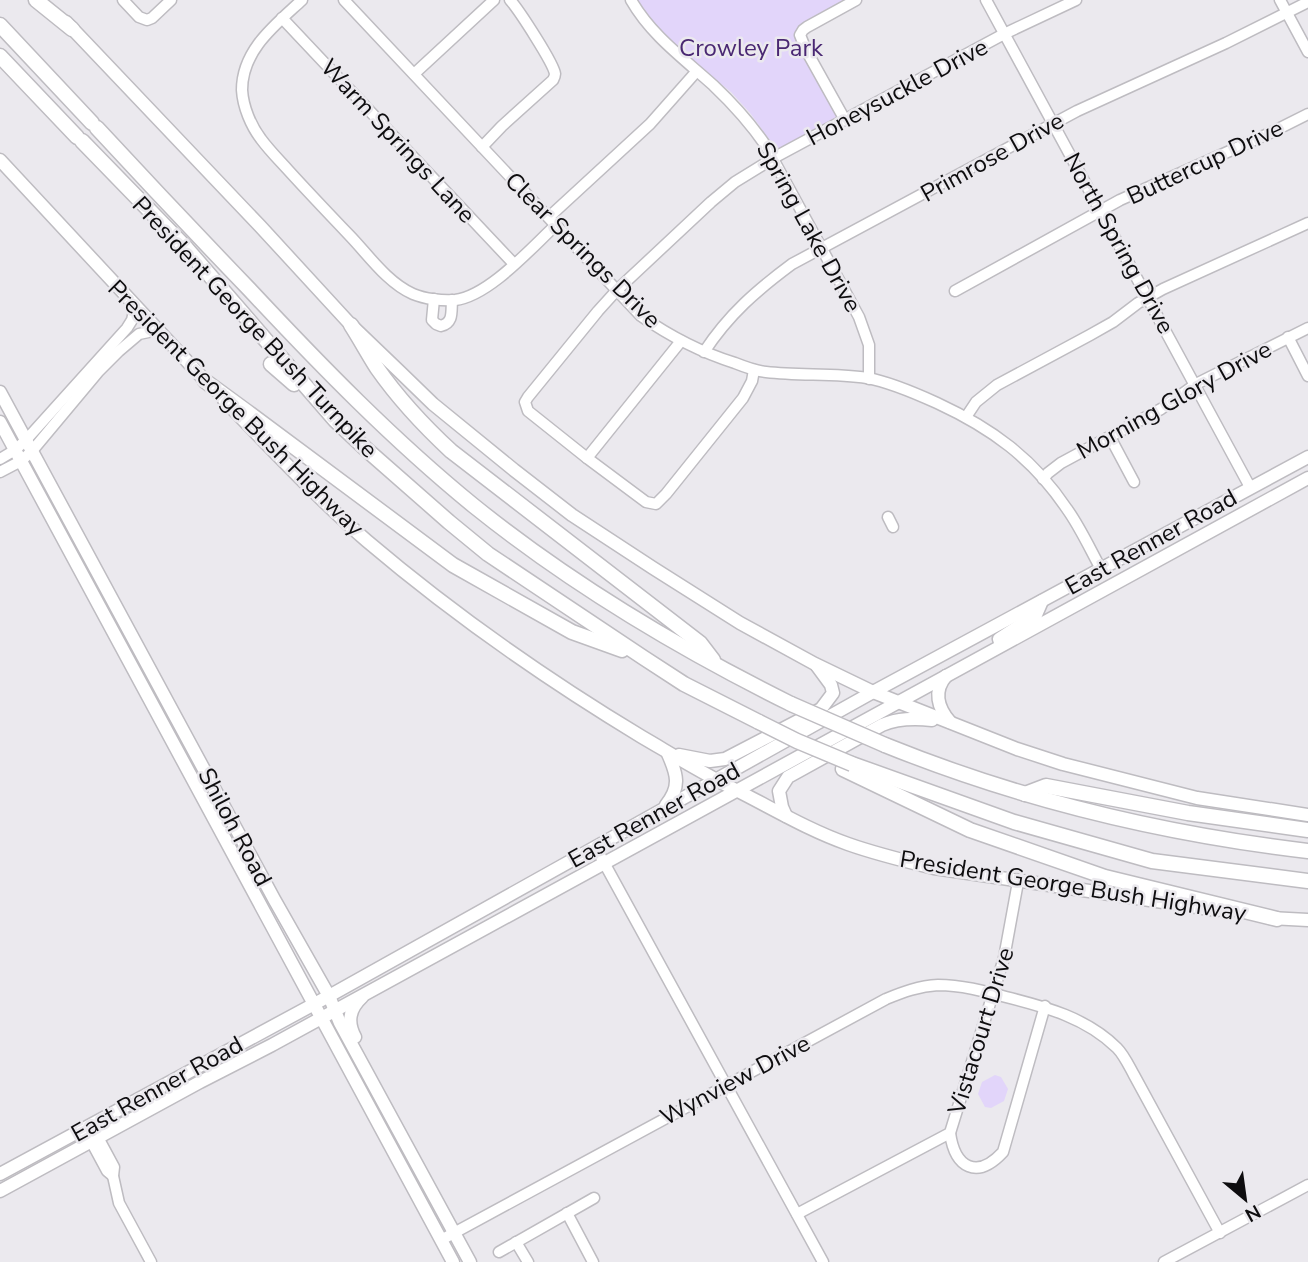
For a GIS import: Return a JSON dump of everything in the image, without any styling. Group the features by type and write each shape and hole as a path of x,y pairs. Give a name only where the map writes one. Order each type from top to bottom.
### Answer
{"highway":[{"path":"36,0 72,29"},
{"name":"President George Bush Turnpike","path":"0,25 320,365 376,419 493,521 638,620 718,667 791,704 943,768 1088,812 1210,838 1308,851"},
{"name":"President George Bush Turnpike","path":"0,56 187,249 335,420 488,554 684,684 848,766"},
{"path":"351,325 395,391 451,451 700,643 718,667"},
{"path":"271,364 335,420"},
{"path":"205,381 453,565 572,632 643,658"},
{"path":"848,766 1014,822 1152,861 1308,881"},
{"path":"848,766 970,830 1093,873 1277,919"},
{"path":"1025,794 1046,786 1210,817 1308,830"}],"main road":[{"path":"45,0 351,325 433,404 572,515 740,623 816,664 897,702 1063,764 1197,798 1308,815"},
{"name":"President George Bush Highway","path":"0,160 205,381 313,491 367,540 473,624 545,675 668,754 806,827 891,858 948,872 1277,919 1308,920"},
{"name":"Shiloh Road","path":"0,392 329,996 470,1262"},
{"name":"Shiloh Road","path":"0,422 453,1262"},
{"name":"East Renner Road","path":"0,1174 329,996 873,692 1308,457"},
{"name":"East Renner Road","path":"0,1191 1308,478"},
{"path":"1250,487 1273,497"},
{"path":"1219,526 1227,514 1250,502 1250,487"},
{"path":"1101,569 1110,586"},
{"path":"1000,646 1001,637 1037,615 1042,601"},
{"path":"668,754 710,761 725,759 821,709 832,693 831,685 816,664"},
{"path":"947,674 938,693 943,714 950,722"},
{"path":"786,816 779,791 788,777 894,720 950,722"},
{"path":"172,740 187,737"},
{"path":"664,808 676,789 675,769 668,754"},
{"path":"261,906 274,898"},
{"path":"482,929 480,920 490,907"},
{"path":"441,952 445,940 444,932"},
{"path":"365,994 356,1002 350,1027 378,1082 377,1091"},
{"path":"381,1131 395,1124"},
{"path":"88,1126 95,1139"}],"street":[{"path":"123,0 139,17 147,20 171,0"},
{"path":"302,0 267,32 254,48 244,73 242,91 248,115 262,141 392,280 412,293 434,299 452,300 471,295 485,288 514,264 552,221 650,124 696,72"},
{"path":"414,74 494,0"},
{"path":"482,147 553,80 555,74 520,12 510,0"},
{"name":"Spring Lake Drive","path":"631,0 651,29 667,46 715,88 755,131 774,159 859,317 869,345 869,379"},
{"path":"845,120 800,35 807,27 856,0"},
{"name":"North Spring Drive","path":"986,0 1250,487"},
{"name":"Honeysuckle Drive","path":"587,458 528,411 525,402 617,290 716,197 735,182 845,120 1004,34 1076,0"},
{"path":"1280,0 1308,52"},
{"name":"Clear Springs Drive","path":"346,1 641,316 665,333 704,352 754,370 869,379 919,395 966,417 1009,444 1043,479 1068,510 1101,569"},
{"name":"Primrose Drive","path":"704,352 732,315 768,282 793,264 1077,111 1308,2"},
{"name":"Warm Springs Lane","path":"282,18 514,264"},
{"name":"Buttercup Drive","path":"955,291 1101,210 1308,114"},
{"path":"966,417 976,402 997,385 1090,335 1163,289 1308,223"},
{"path":"434,299 432,320 441,326 447,325 451,319 452,300"},
{"path":"0,472 29,446 92,374 127,328 135,307"},
{"name":"Morning Glory Drive","path":"1043,479 1061,463 1161,409 1196,384 1308,328"},
{"path":"92,374 139,334 158,330"},
{"path":"1288,337 1308,376"},
{"path":"681,341 587,458 646,502 656,504 666,495 736,407 752,381 754,370"},
{"path":"1110,437 1133,482"},
{"path":"0,459 18,456"},
{"path":"596,848 824,1262"},
{"name":"Vistacourt Drive","path":"797,1214 950,1133 1004,958 1018,882"},
{"name":"Wynview Drive","path":"440,1240 886,999 912,989 936,985 967,987 1045,1006 1083,1022 1103,1036 1119,1050 1135,1075 1220,1233"},
{"path":"950,1133 957,1155 970,1167 987,1166 1003,1152 1045,1006"},
{"path":"95,1139 93,1145 107,1171 113,1176 119,1202 152,1262"},
{"path":"1164,1262 1308,1185"},
{"path":"499,1252 594,1198"},
{"path":"567,1213 592,1261"},
{"path":"516,1242 528,1262"}],"green space":[{"name":"Crowley Park","path":"637,0 847,0 801,26 799,43 837,118 777,150 731,92 667,40"},
{"path":"995,1075 1001,1077 1008,1089 1004,1101 991,1108 985,1107 978,1094 982,1082"}]}
